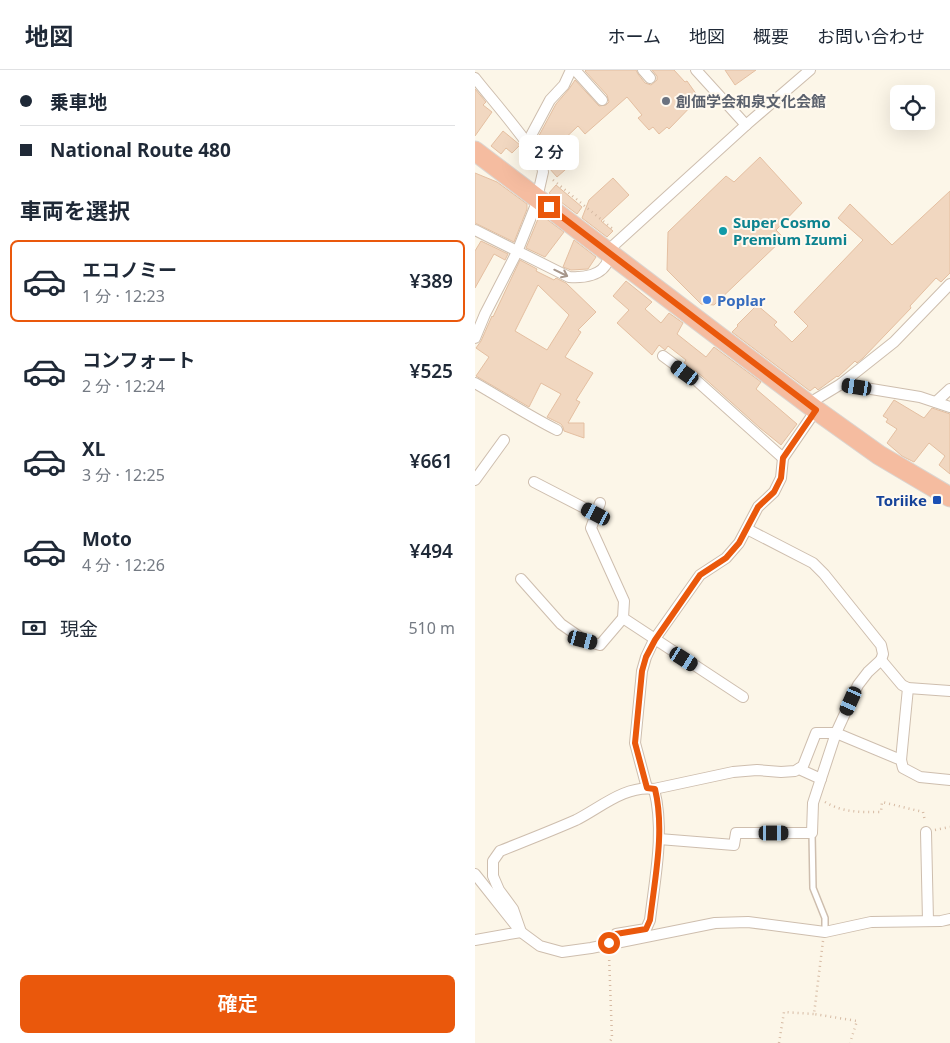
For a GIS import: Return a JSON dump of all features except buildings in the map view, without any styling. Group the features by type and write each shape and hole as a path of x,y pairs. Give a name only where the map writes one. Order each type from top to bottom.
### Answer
{"highway":[{"path":"475,151 812,407 879,455 950,497"}],"street":[{"path":"527,143 549,100 564,85 571,70"},
{"path":"575,70 602,100"},
{"path":"696,70 746,126"},
{"path":"475,230 569,277 581,278 595,275 608,262 609,253 614,245 811,70"},
{"path":"475,78 543,166 535,208 517,252 485,314 475,338"},
{"path":"609,943 616,934 646,929 650,920 659,839 659,806 635,743 642,671 646,657 655,640 700,575 726,558 739,543 758,507 774,492 781,478 783,458 812,407 894,342 950,284"},
{"path":"663,356 697,381 783,458"},
{"path":"475,383 511,403 531,417 557,430"},
{"path":"841,384 920,397 950,407"},
{"path":"935,402 950,389"},
{"path":"475,480 504,440"},
{"path":"534,482 596,514"},
{"path":"521,579 561,624 583,640 599,644 623,618 624,601 591,528 600,503"},
{"path":"659,839 734,845 736,833 812,833 813,803 836,733 859,684 881,660 883,654 881,645 813,563 747,529"},
{"path":"623,618 743,698"},
{"path":"881,660 902,684 908,688 950,691"},
{"path":"908,688 901,760 903,768 920,777 950,780"},
{"path":"521,932 513,909 499,890 493,876 493,861 500,851 577,819 621,795 733,772 757,770 781,772 799,769 803,766 816,734 836,733 901,760"},
{"path":"799,769 821,779"},
{"path":"925,832 928,921"},
{"path":"475,874 521,932 540,946 562,952 715,923 748,922 825,932 871,922 950,919"},
{"path":"475,940 521,932"}],"lane":[{"path":"812,833 813,888 825,918 825,932"}],"path":[{"path":"543,172 623,238"},
{"path":"815,797 836,808 850,812 881,812 882,802 923,812 925,832"},
{"path":"814,1014 825,932"},
{"path":"609,943 612,1038 609,1043"},
{"path":"779,1043 784,1012 857,1020 851,1043"}],"place":[{"name":"創価学会和泉文化会館","path":"666,101"},
{"name":"Super Cosmo Premium Izumi","path":"723,231"},
{"name":"Poplar","path":"707,300"},
{"name":"Toriike","path":"937,500"}],"route":[{"path":"549,207 816,410 783,458 781,478 774,492 758,507 739,543 726,558 700,575 655,640 646,657 642,671 635,743 647,788 655,789 659,806 659,833 650,920 646,929 616,934 609,943"}]}
